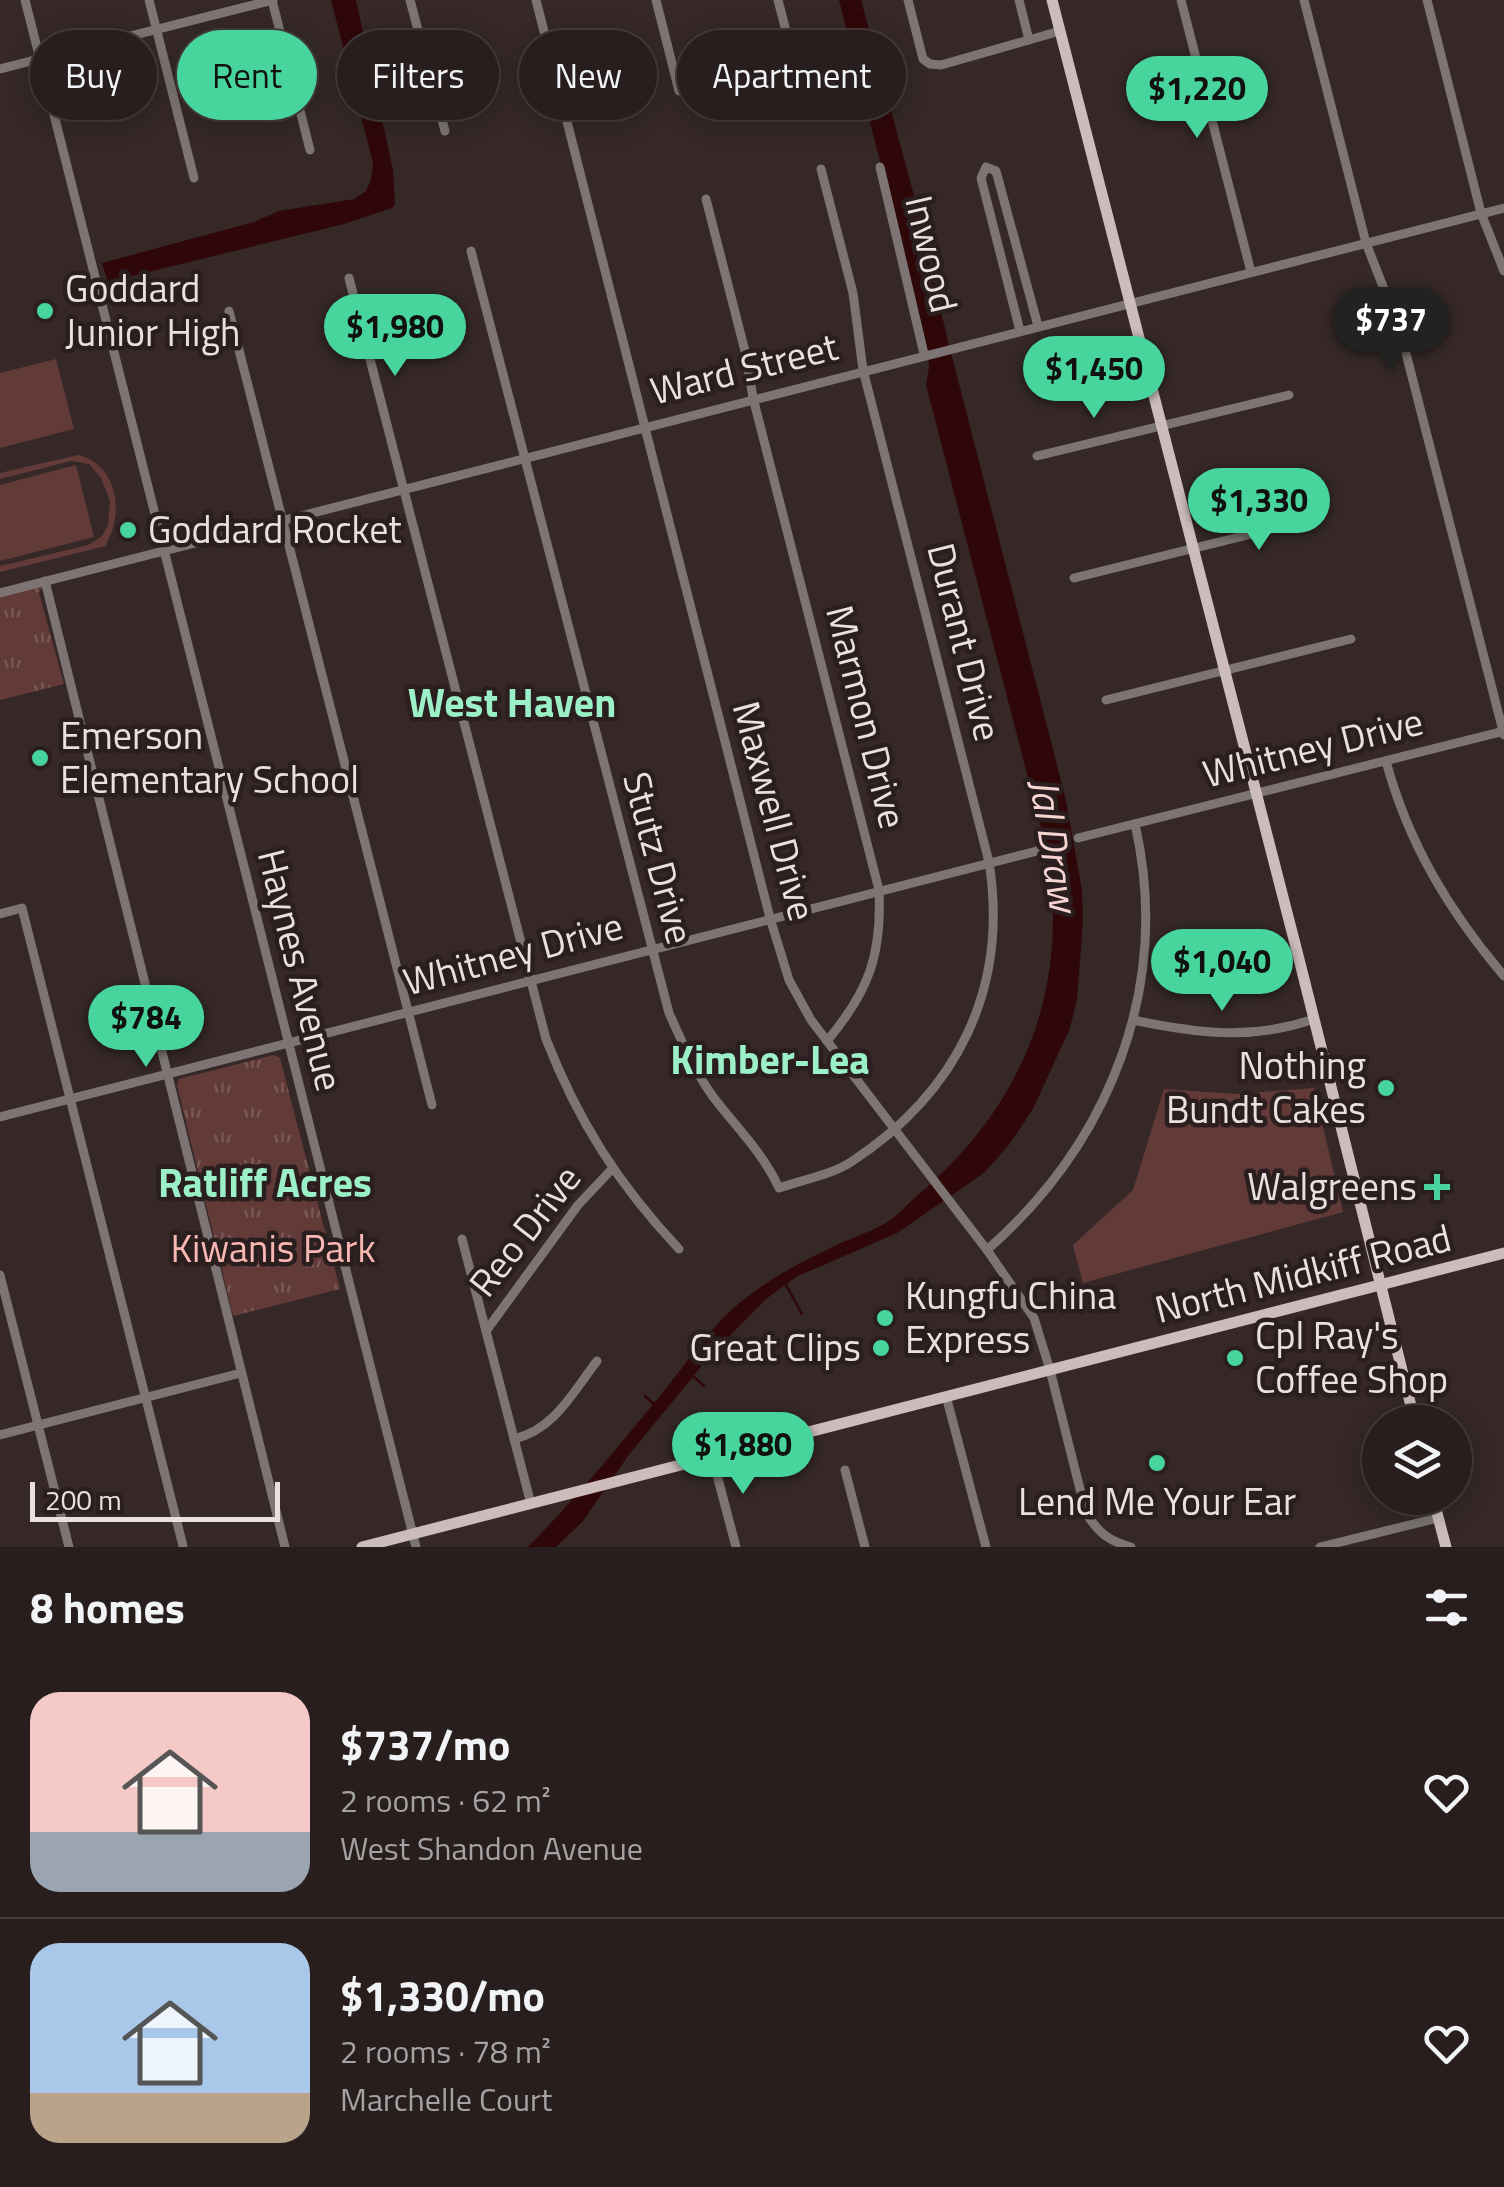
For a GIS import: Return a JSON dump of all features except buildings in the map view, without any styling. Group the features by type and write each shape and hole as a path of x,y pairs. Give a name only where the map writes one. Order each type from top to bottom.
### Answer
{"main road":[{"path":"1052,0 1411,1405"},
{"name":"North Midkiff Road","path":"362,1547 414,1540 557,1496 1504,1254"},
{"path":"1437,1515 1446,1547"}],"street":[{"name":"Haynes Avenue","path":"25,0 33,30"},
{"path":"149,0 194,178"},
{"path":"157,30 273,0 310,150"},
{"path":"410,0 445,131"},
{"name":"Maxwell Drive","path":"536,0 789,980 810,1020 1034,1318 1086,1512 1098,1532 1130,1547"},
{"path":"656,0 677,83"},
{"path":"778,0 786,30"},
{"path":"908,0 923,58 930,64 941,66 1060,31"},
{"path":"1019,0 1029,40"},
{"path":"1182,0 1250,272"},
{"path":"1304,0 1366,243 1400,330 1504,732"},
{"path":"1427,0 1482,213 1504,271"},
{"path":"0,70 30,62"},
{"name":"Haynes Avenue","path":"55,120 414,1540"},
{"path":"1020,330 980,178 986,167 996,171 1038,326"},
{"name":"Inwood","path":"880,168 924,354"},
{"name":"Durant Drive","path":"779,1188 848,1164 921,1105 950,1068 978,1012 995,937 995,899 989,862 863,370 853,294 821,170"},
{"name":"Marmon Drive","path":"706,199 746,355 753,398 880,890 881,931 872,971 852,1011 826,1041"},
{"name":"Ward Street","path":"0,593 1504,208"},
{"name":"Stutz Drive","path":"471,250 668,1013 693,1065 714,1098 760,1154 779,1188"},
{"path":"350,278 529,980 560,1076 612,1169 678,1248"},
{"path":"230,312 432,1104"},
{"path":"1037,456 1288,395"},
{"path":"1074,578 1320,517"},
{"path":"45,581 286,1547"},
{"path":"1106,700 1351,639"},
{"name":"Whitney Drive","path":"1078,838 1504,732"},
{"path":"1386,761 1420,856 1468,933 1504,976"},
{"path":"986,1250 1050,1188 1084,1138 1120,1065 1142,977 1146,925 1135,824"},
{"name":"Whitney Drive","path":"0,1117 1041,850"},
{"path":"0,914 22,908 183,1546"},
{"path":"1133,1020 1195,1033 1237,1034 1289,1027 1314,1019"},
{"name":"Reo Drive","path":"531,1504 486,1331 578,1205 612,1169"},
{"path":"462,1240 486,1331"},
{"path":"0,1276 69,1547"},
{"path":"514,1440 547,1426 597,1361"},
{"path":"0,1435 241,1374"},
{"path":"946,1396 986,1547"},
{"path":"712,1456 736,1547"},
{"path":"845,1470 865,1547"},
{"path":"1320,1547 1438,1518"}],"green space":[{"path":"56,359 74,429 0,448 0,373"},
{"path":"78,455 97,464 114,491 116,512 106,546 0,572 0,566 88,545 101,537 108,526 110,501 101,478 89,464 71,461 0,479 0,473"},
{"path":"76,465 94,537 0,561 0,485"},
{"path":"45,581 39,593 64,684 0,700 0,593"},
{"name":"Kiwanis Park","path":"274,1055 280,1058 340,1289 233,1316 177,1085 179,1079"},
{"path":"1314,1088 1343,1212 1083,1283 1073,1245 1133,1190 1164,1089 1236,1094"}],"water":[{"path":"331,0 356,0 363,30 339,30"},
{"path":"839,0 861,0 869,30 847,30"},
{"path":"362,120 382,120 393,170 392,208 344,224 108,282 102,263 254,222 279,211 354,199 366,191 373,163"},
{"name":"Jal Draw","path":"870,120 894,120 1065,796 1082,890 1083,922 1077,999 1070,1028 1033,1109 984,1173 897,1233 796,1277 766,1299 709,1357 628,1456 583,1521 556,1547 528,1547 731,1310 784,1272 889,1221 955,1160 1013,1081 1032,1038 1045,992 1052,945 1052,895 1045,843 926,385 926,342"}],"waterway":[{"path":"786,1285 802,1314"},
{"path":"694,1377 704,1386"},
{"path":"645,1396 655,1405"}],"place":[{"name":"Goddard Junior High","path":"45,311"},
{"name":"Goddard Rocket","path":"128,530"},
{"name":"Emerson Elementary School","path":"40,758"},
{"name":"Nothing Bundt Cakes","path":"1386,1088"},
{"name":"Walgreens","path":"1437,1187"},
{"name":"Kungfu China Express","path":"885,1318"},
{"name":"Great Clips","path":"881,1348"},
{"name":"Cpl Ray's Coffee Shop","path":"1235,1358"},
{"name":"Lend Me Your Ear","path":"1157,1463"}],"district":[{"name":"West Haven","path":"512,703"},
{"name":"Kimber-Lea","path":"770,1060"},
{"name":"Ratliff Acres","path":"265,1183"}]}
